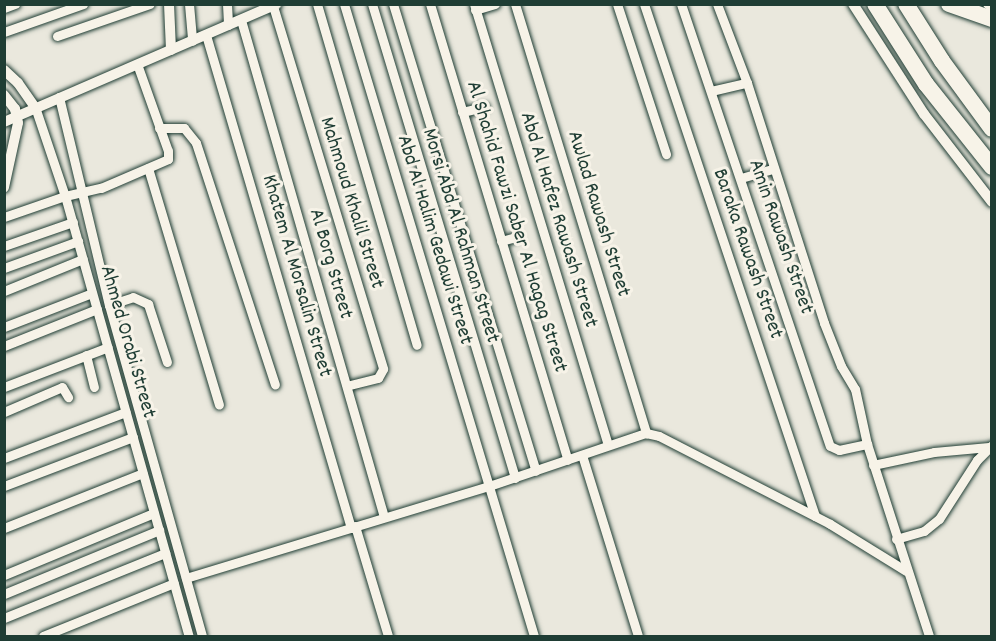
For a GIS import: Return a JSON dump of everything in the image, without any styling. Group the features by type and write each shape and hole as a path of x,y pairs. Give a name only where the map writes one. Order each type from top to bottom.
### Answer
{"highway":[{"path":"874,4 926,84 992,167"},
{"path":"906,4 942,61 992,129"},
{"path":"949,4 987,10"}],"street":[{"path":"4,8 15,4"},
{"path":"4,32 83,4"},
{"path":"57,36 150,4"},
{"path":"169,4 171,50"},
{"path":"189,4 192,41"},
{"path":"226,4 228,26"},
{"path":"317,4 417,345"},
{"name":"Abd Al Halim Gedawi Street","path":"344,4 534,636"},
{"name":"Morsi Abd Al Rahman Street","path":"372,4 514,478"},
{"path":"393,4 536,471"},
{"name":"Al Shahid Fawzi Saber Al Hagag Street","path":"430,4 568,460"},
{"path":"475,7 495,4"},
{"name":"Awlad Rawash Street","path":"515,4 646,433"},
{"path":"617,4 666,154"},
{"name":"Baraka Rawash Street","path":"644,4 815,516"},
{"name":"Amin Rawash Street","path":"681,4 831,446 836,450 867,444"},
{"path":"717,4 747,83 831,342 841,366 855,389 873,465 929,636"},
{"path":"853,4 924,114 992,202"},
{"path":"4,122 228,26 257,9 275,5"},
{"name":"Mahmoud Khalil Street","path":"275,5 383,369 378,378 347,386"},
{"name":"Abd Al Hafez Rawash Street","path":"475,7 608,445"},
{"name":"Al Borg Street","path":"241,20 384,518"},
{"name":"Khatem Al Morsalin Street","path":"206,35 353,527 388,636"},
{"path":"4,216 65,196 82,193 168,159 168,151 137,64"},
{"name":"Ahmed Orabi Street","path":"4,70 18,82 35,107 65,196 174,583 186,636"},
{"path":"711,91 747,83"},
{"path":"4,95 18,116 4,188"},
{"path":"59,97 110,305 202,636"},
{"path":"462,112 484,107"},
{"path":"159,128 184,128 196,143 275,384"},
{"path":"148,168 219,405"},
{"path":"741,178 773,169"},
{"path":"4,246 73,222"},
{"path":"501,241 516,237"},
{"path":"4,268 78,242"},
{"path":"4,291 83,259"},
{"path":"4,327 93,293"},
{"path":"110,305 133,297 148,304 167,362"},
{"path":"4,346 97,309"},
{"path":"4,387 108,347"},
{"path":"86,355 94,387"},
{"path":"4,412 62,387 68,397"},
{"path":"4,458 126,412"},
{"path":"186,578 489,486 646,433 659,436 815,516 866,544 906,571"},
{"path":"4,486 133,437"},
{"path":"873,465 928,453 990,446"},
{"path":"896,539 924,531 939,519 990,446"},
{"path":"582,455 638,636"},
{"path":"4,528 143,473"},
{"path":"4,575 154,513"},
{"path":"4,594 159,530"},
{"path":"4,618 165,553"},
{"path":"43,636 174,583"}]}
